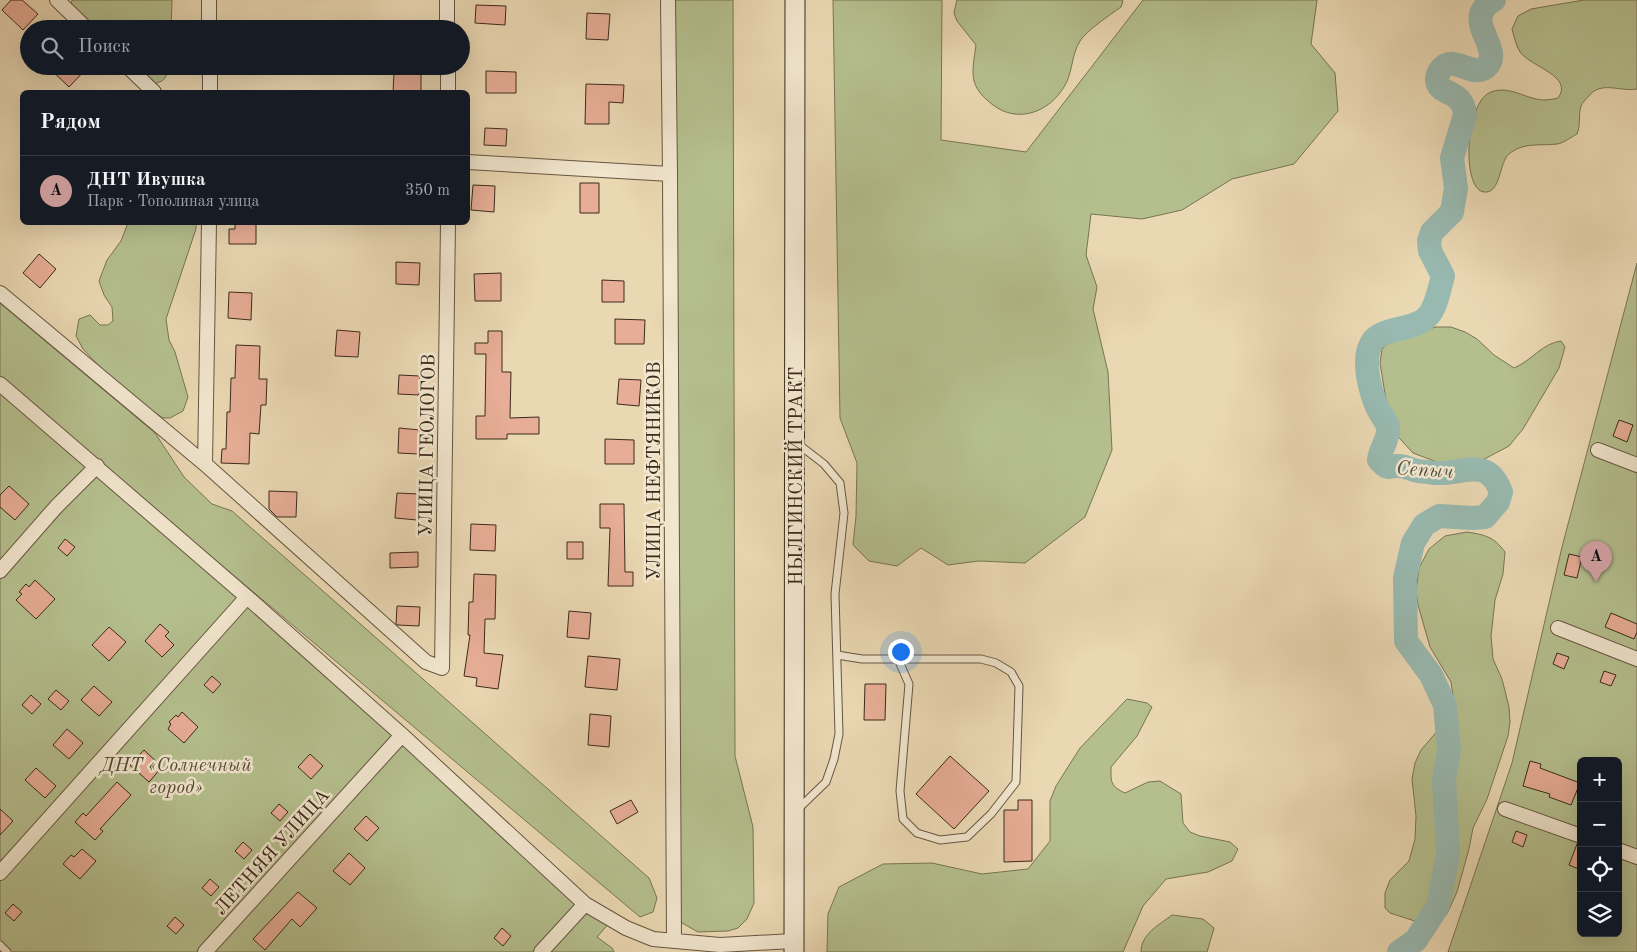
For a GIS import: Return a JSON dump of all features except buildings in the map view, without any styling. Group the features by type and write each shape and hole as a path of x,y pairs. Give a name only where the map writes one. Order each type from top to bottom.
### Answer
{"main road":[{"name":"НЫЛГИНСКИЙ ТРАКТ","path":"794,947 795,0"}],"street":[{"path":"57,0 78,20"},
{"path":"209,0 209,20"},
{"path":"447,0 447,20"},
{"name":"УЛИЦА НЕФТЯНИКОВ","path":"668,0 674,941"},
{"path":"136,75 152,90"},
{"path":"210,75 210,90"},
{"path":"448,75 448,90"},
{"path":"470,162 670,174"},
{"path":"205,464 209,225"},
{"name":"УЛИЦА ГЕОЛОГОВ","path":"205,464 426,662 442,668 448,225"},
{"path":"0,294 205,464"},
{"path":"0,384 97,466 402,735 584,904 626,928 653,939 720,945 794,947"},
{"path":"1598,450 1637,465"},
{"path":"0,571 56,507 97,466"},
{"path":"0,873 246,597"},
{"path":"1558,628 1637,659"},
{"name":"ЛЕТНЯЯ УЛИЦА","path":"205,952 402,735"},
{"path":"1505,809 1577,835"},
{"path":"1622,851 1637,857"},
{"path":"541,952 584,904"}],"lane":[{"path":"795,441 824,464 840,483 844,514 835,594 839,734 834,759 826,782 795,812"},
{"path":"837,655 862,659 898,659 981,660 996,663 1011,672 1019,686 1016,782 992,814 967,836 940,840 917,833 903,820 900,791 909,684 898,659"},
{"path":"0,945 7,952"}],"green space":[{"path":"72,0 172,0 171,20 77,20 70,9"},
{"path":"673,0 733,0 735,756 753,827 754,903 747,919 738,928 728,931 698,932 682,923 676,909"},
{"path":"833,0 942,0 941,140 1026,152 1143,0 1317,0 1311,44 1335,73 1338,111 1294,164 1232,179 1182,210 1142,219 1091,214 1086,255 1097,287 1093,309 1108,372 1112,450 1085,517 1025,563 979,561 948,565 921,548 897,566 869,561 853,545 856,516 857,463 840,418"},
{"path":"957,0 1123,1 1121,7 1093,28 1080,41 1067,82 1058,96 1042,109 1022,114 1013,114 993,105 979,92 973,72 976,45 957,21 954,13"},
{"path":"1584,0 1637,0 1637,89 1604,88 1593,92 1581,106 1577,134 1560,143 1532,145 1514,150 1506,158 1494,188 1484,192 1477,187 1472,177 1469,162 1471,127 1482,99 1491,92 1505,90 1536,99 1549,100 1558,98 1561,90 1556,78 1520,52 1512,29 1518,16 1531,9"},
{"path":"133,75 167,75 157,83 147,85"},
{"path":"127,225 196,225 166,319 169,340 175,352 188,397 183,411 170,418 163,418 121,389 83,349 76,336 79,319 90,315 100,325 108,325 113,321 112,307 104,295 99,281 107,260 121,241"},
{"path":"1637,263 1637,952 1448,952 1512,763 1562,547"},
{"path":"0,303 155,433 184,477 212,504 232,511 649,878 657,898 653,912 640,917 0,379"},
{"path":"1436,327 1451,327 1465,332 1514,368 1555,342 1561,341 1565,347 1559,368 1523,429 1509,446 1475,464 1442,464 1413,453 1393,431 1380,363 1382,349 1392,338"},
{"name":"ДНТ «Солнечный город»","path":"0,388 610,922 597,937 612,948 614,952 0,952"},
{"path":"1467,532 1489,538 1497,543 1505,552 1503,574 1495,600 1491,636 1493,659 1502,679 1509,707 1510,722 1508,736 1487,799 1473,828 1457,892 1447,914 1436,922 1424,924 1390,913 1385,908 1385,893 1390,880 1409,861 1415,839 1416,816 1412,779 1415,763 1421,750 1446,721 1454,702 1451,682 1430,647 1416,591 1419,568 1429,549 1445,536"},
{"path":"1127,699 1147,703 1152,707 1137,736 1111,767 1112,783 1116,788 1125,793 1148,782 1160,781 1181,794 1183,823 1190,832 1230,842 1238,849 1232,861 1208,872 1166,879 1143,906 1123,952 827,952 828,914 839,887 883,864 932,863 982,874 1028,869 1050,841 1050,801 1056,786 1080,748"},
{"path":"1172,915 1203,919 1214,928 1207,952 1141,952 1147,935"}],"waterway":[{"name":"Сепыч","path":"1399,952 1416,940 1438,906 1448,854 1444,780 1449,750 1445,705 1431,675 1406,641 1405,578 1413,543 1424,525 1439,516 1485,517 1498,502 1501,492 1489,474 1482,470 1434,473 1417,471 1401,466 1387,467 1383,464 1379,460 1388,428 1377,407 1372,392 1368,376 1367,359 1368,351 1375,338 1389,331 1415,325 1422,321 1431,312 1436,302 1443,276 1430,251 1429,241 1432,232 1452,212 1456,188 1452,158 1465,115 1460,100 1441,88 1437,78 1440,70 1447,65 1453,64 1477,70 1483,69 1488,65 1491,59 1491,52 1482,29 1481,14 1486,6 1494,0"}],"place":[{"name":"ДНТ Ивушка","path":"1596,582"}]}
